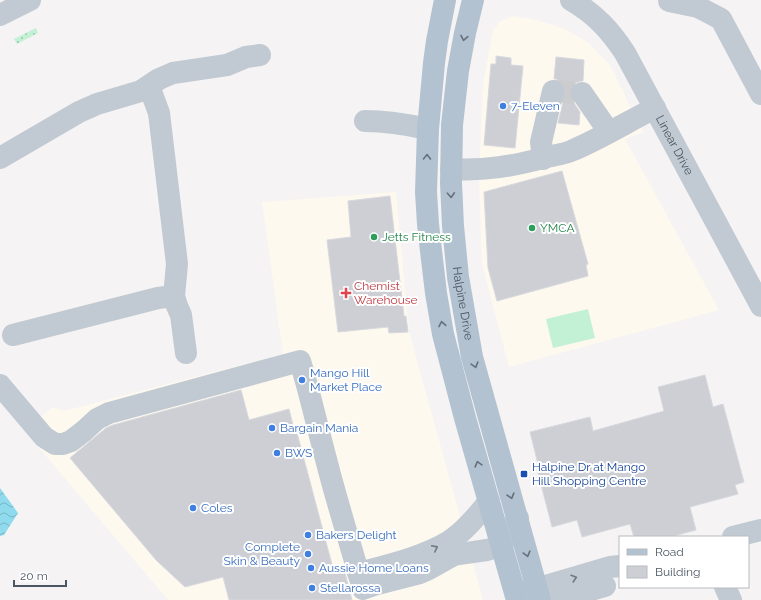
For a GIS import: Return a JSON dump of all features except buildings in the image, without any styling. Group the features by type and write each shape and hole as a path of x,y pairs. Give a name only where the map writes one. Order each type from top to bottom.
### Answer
{"main road":[{"name":"Halpine Drive","path":"445,0 434,63 428,129 426,192 436,293 445,342 516,597"},
{"name":"Halpine Drive","path":"474,0 465,33 458,72 452,125 451,169 456,262 472,357 538,594"}],"street":[{"path":"0,16 30,0"},
{"name":"Linear Drive","path":"571,0 589,11 599,20 609,30 625,53 761,306"},
{"path":"669,1 698,7 721,19 761,94"},
{"path":"0,158 79,112 97,104 141,91 159,79 173,73 227,65 246,57 260,55"},
{"path":"149,86 159,112 177,264 174,296 181,315 186,352"},
{"path":"543,158 541,142 553,91"},
{"path":"582,94 609,132"},
{"path":"451,169 474,170 511,166 536,161 570,151 655,108"},
{"path":"365,121 398,123 428,129"},
{"path":"13,335 158,298 174,296"},
{"path":"0,385 47,440 55,444 63,444 74,439 97,419 109,413 300,361 325,457 361,581"},
{"path":"361,581 448,542 476,517 489,501"},
{"path":"361,581 377,584 420,573 460,554 487,550 501,546 518,518"},
{"path":"737,536 761,530"},
{"path":"516,597 538,594 610,567 619,566"},
{"path":"556,600 606,587"},
{"path":"725,588 731,600"}],"shaded area":[{"path":"513,16 541,21 565,29 589,43 610,65 643,132 625,139 719,310 509,367 482,264 479,185 483,83 493,31 500,21"},
{"name":"Mango Hill Market Place","path":"396,192 409,331 483,600 168,600 24,430 53,407 64,411 283,354 262,202"}],"green space":[{"path":"36,28 38,33 17,44 14,39"},
{"path":"588,309 595,338 553,348 546,319"}],"water":[{"path":"0,488 18,513 4,535 0,536"}],"tunnel":[{"path":"553,91 582,93"}],"place":[{"name":"7-Eleven","path":"503,106"},
{"name":"YMCA","path":"532,228"},
{"name":"Jetts Fitness","path":"374,237"},
{"name":"Chemist Warehouse","path":"346,293"},
{"name":"Mango Hill Market Place","path":"302,380"},
{"name":"Bargain Mania","path":"272,428"},
{"name":"BWS","path":"277,453"},
{"name":"Halpine Dr at Mango Hill Shopping Centre","path":"524,474"},
{"name":"Coles","path":"193,508"},
{"name":"Bakers Delight","path":"308,535"},
{"name":"Complete Skin & Beauty","path":"308,554"},
{"name":"Aussie Home Loans","path":"311,568"},
{"name":"Stellarossa","path":"312,588"}]}
